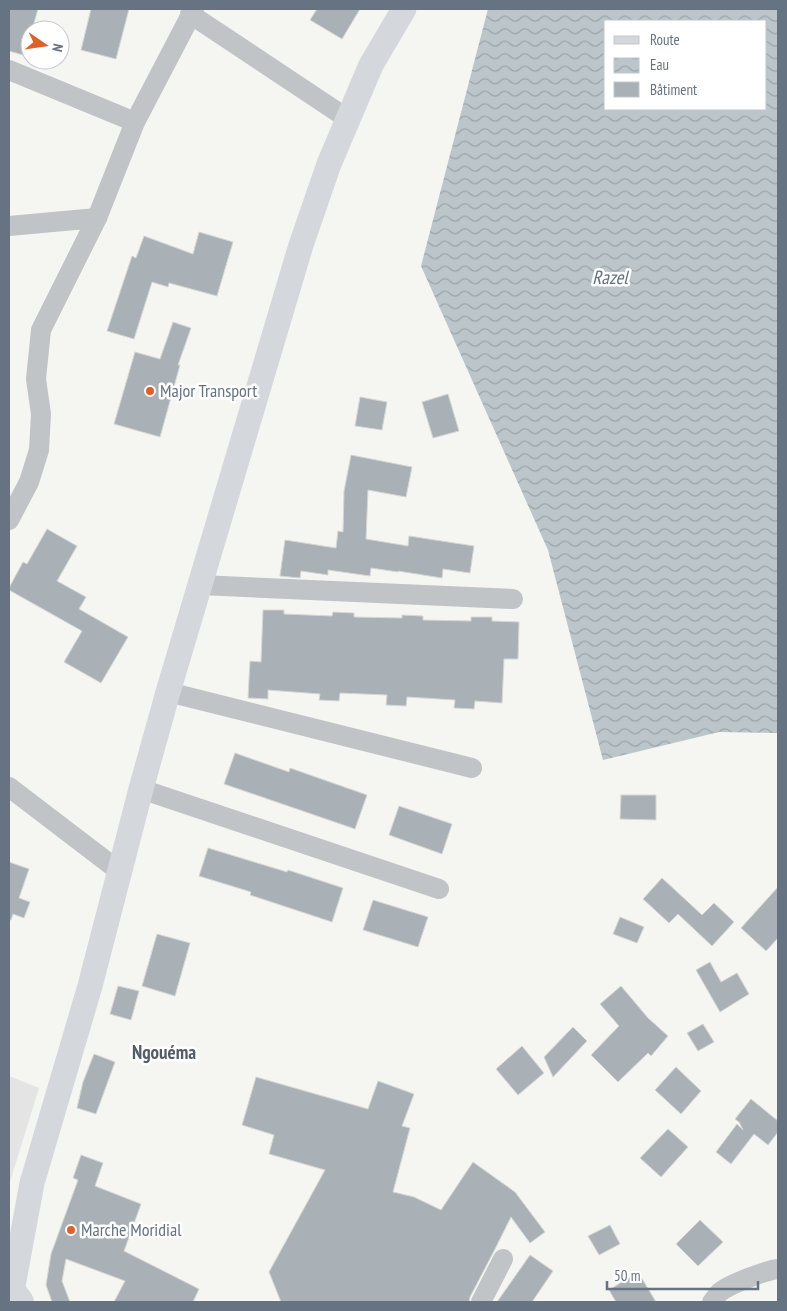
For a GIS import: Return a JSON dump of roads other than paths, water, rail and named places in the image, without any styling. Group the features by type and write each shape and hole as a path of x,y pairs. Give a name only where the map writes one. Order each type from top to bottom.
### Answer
{"main road":[{"path":"14,1298 32,1183 90,986 168,692 301,245 329,164 371,65 404,9"},
{"path":"9,1222 32,1183"}],"street":[{"path":"9,520 29,482 39,450 41,414 36,379 41,330 97,218 135,122 192,11 348,119"},
{"path":"9,70 135,122"},
{"path":"9,226 97,218"},
{"path":"200,585 513,599"},
{"path":"168,692 472,768"},
{"path":"9,787 119,871"},
{"path":"141,789 439,889"},
{"path":"481,1302 503,1259"},
{"path":"712,1302 720,1291 746,1279 778,1269"}],"water":[{"name":"Razel","path":"488,9 778,9 778,733 719,732 603,760 548,550 421,266"}],"place":[{"name":"Major Transport","path":"150,391"},
{"name":"Marche Moridial","path":"71,1230"}],"district":[{"name":"Ngouéma","path":"164,1052"}]}
